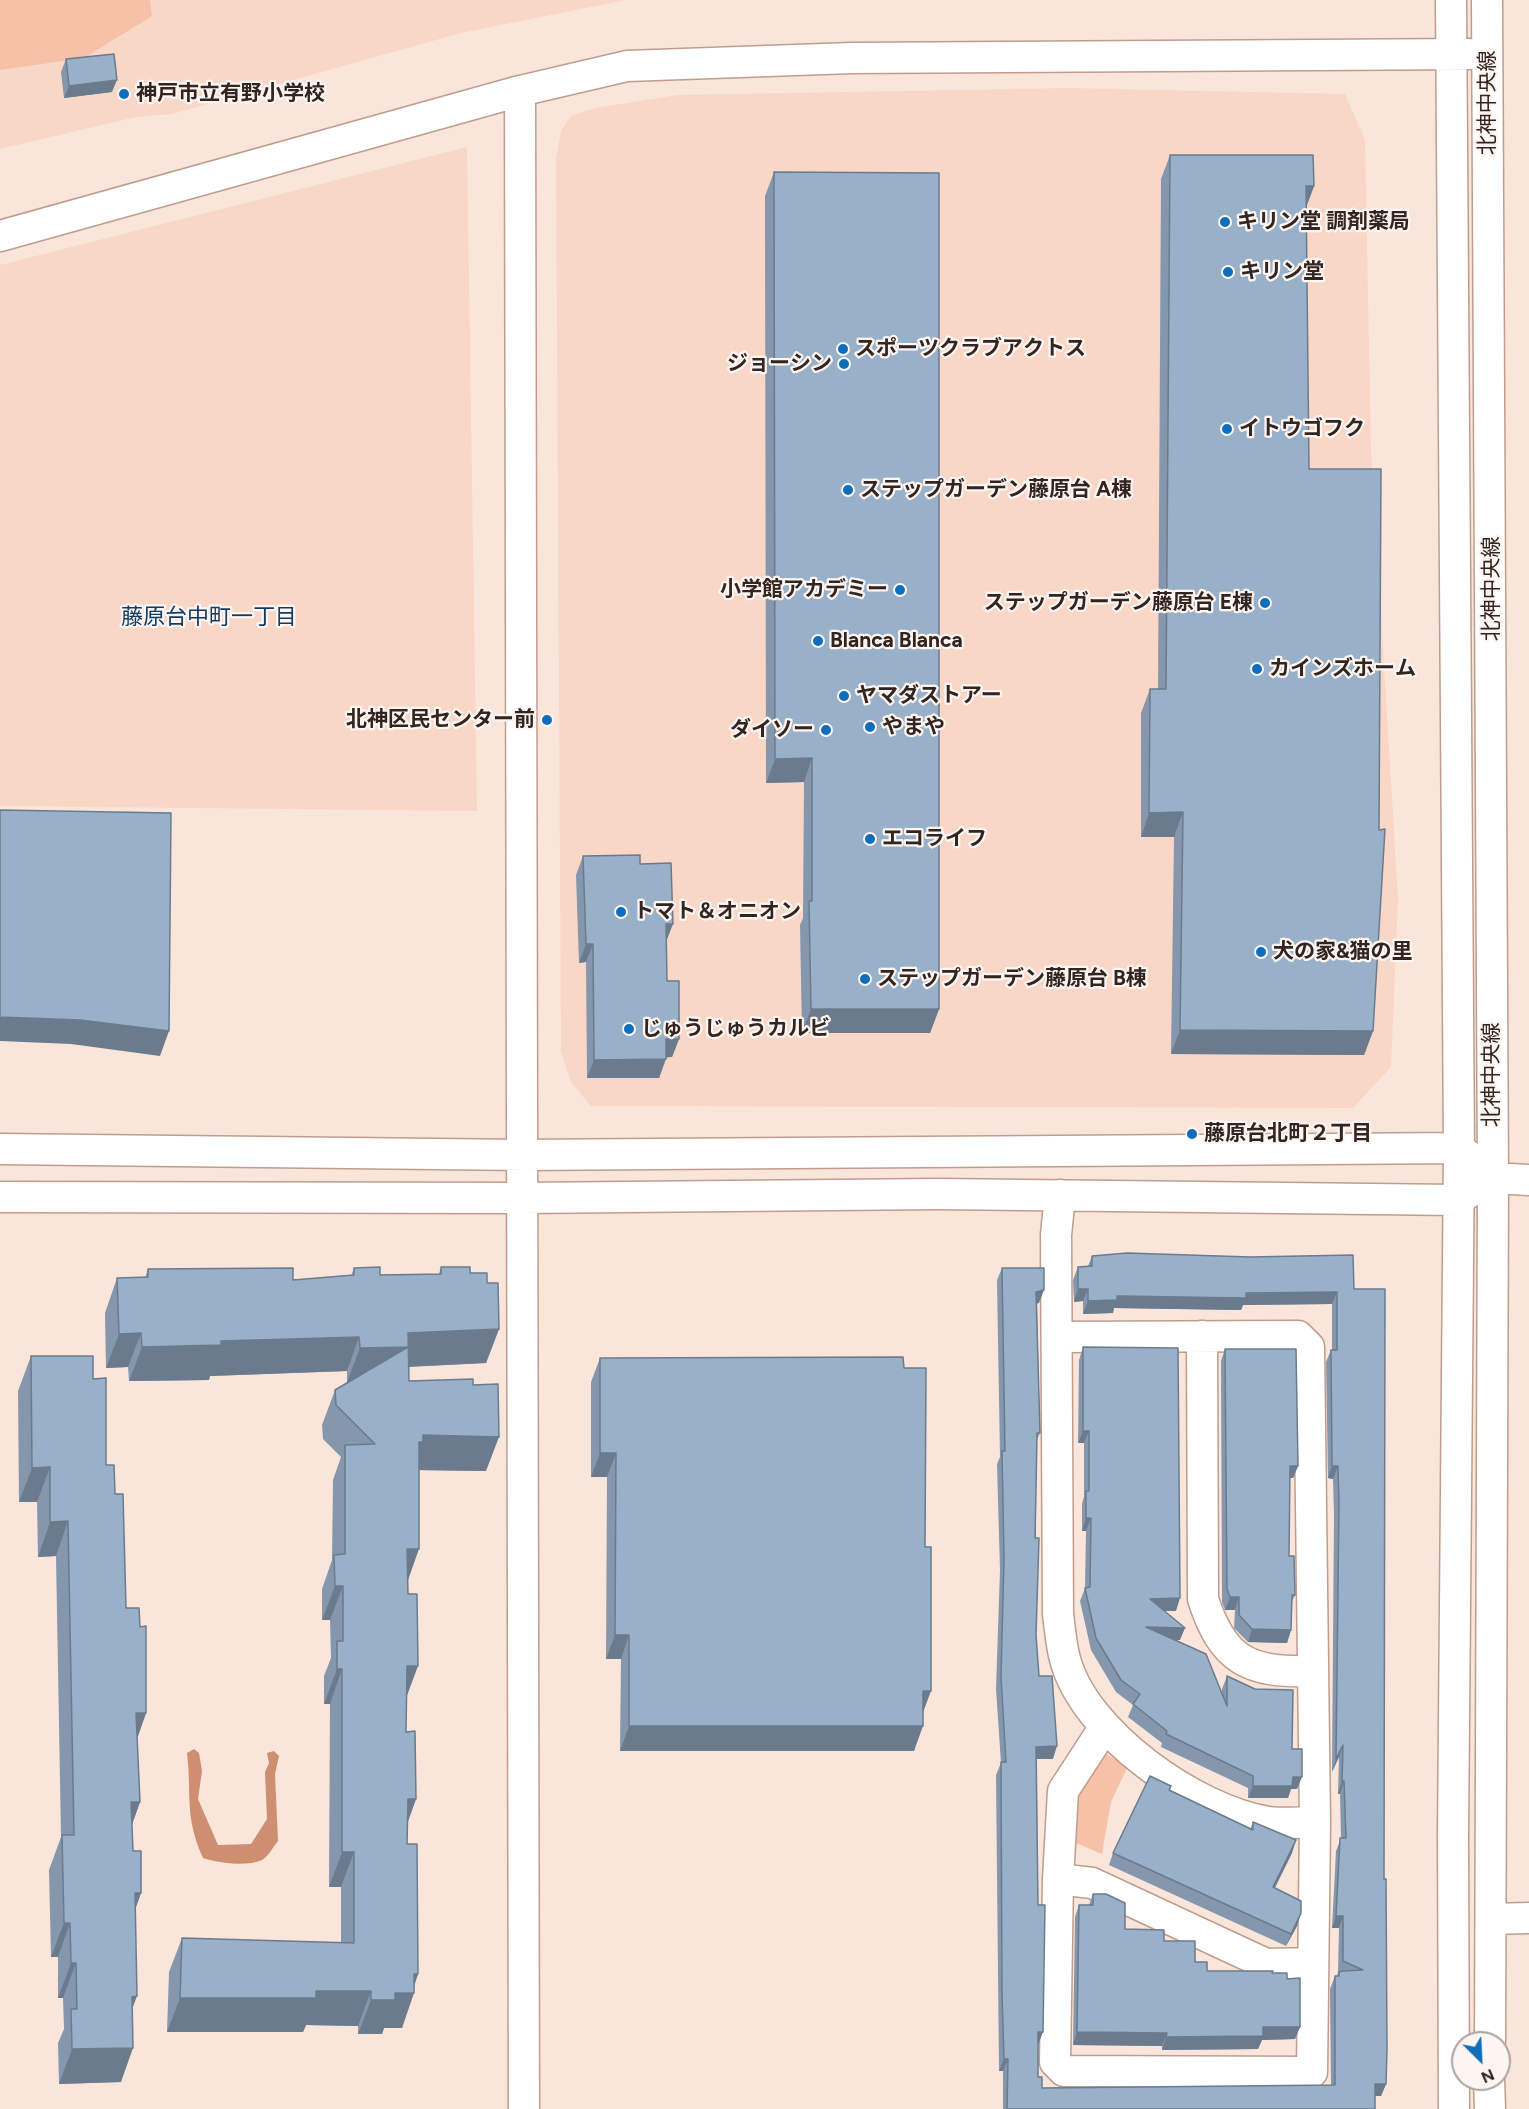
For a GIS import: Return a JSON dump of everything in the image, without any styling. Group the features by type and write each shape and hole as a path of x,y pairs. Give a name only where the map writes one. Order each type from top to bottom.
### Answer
{"street":[{"name":"北神中央線","path":"1451,0 1459,1148 1454,2109"},
{"name":"北神中央線","path":"1487,0 1493,1178 1490,2031"},
{"path":"0,236 519,91 627,66 852,58 1487,55"},
{"path":"519,91 524,2109"},
{"path":"0,1149 523,1155 1459,1148 1493,1178"},
{"path":"0,1197 523,1198 1060,1195 1457,1200 1493,1178 1529,1180"},
{"path":"1060,1195 1056,1235 1058,1614 1065,1660 1080,1692 1104,1728 1155,1773 1234,1813 1270,1822 1315,1822"},
{"path":"1202,1336 1203,1599 1212,1628 1228,1650 1251,1664 1278,1672 1312,1671"},
{"path":"1058,1337 1298,1336 1310,1347 1315,1822 1312,2072 1064,2071 1055,2062 1058,1879 1063,1791 1104,1728"},
{"path":"1058,1879 1092,1883 1266,1964 1313,1963"},
{"path":"1491,1919 1529,1918"},
{"path":"1489,2091 1490,2109"}],"shaded area":[{"name":"神戸市立有野小学校","path":"0,0 626,0 461,33 172,114 136,117 0,149"},
{"path":"0,0 150,0 152,16 84,58 0,70"},
{"path":"1068,88 1345,94 1365,140 1371,450 1398,898 1391,1067 1353,1108 591,1106 571,1082 561,1052 556,159 561,131 571,116 595,108 678,95"},
{"path":"467,147 477,811 0,806 0,265"},
{"path":"1093,1747 1128,1766 1111,1802 1102,1854 1076,1843 1069,1801"},
{"path":"194,1749 199,1753 202,1771 198,1799 218,1845 251,1844 267,1819 265,1772 269,1763 267,1753 274,1751 279,1756 275,1774 278,1841 262,1860 232,1864 203,1858 193,1830 190,1806 187,1753"}],"building":[{"path":"114,54 117,80 69,86 66,59"},
{"name":"ステップガーデン藤原台 E棟","path":"1170,155 1313,155 1314,186 1306,186 1309,469 1381,469 1379,830 1385,829 1373,1031 1180,1030 1183,812 1149,813 1150,689 1166,689"},
{"name":"ステップガーデン藤原台 A棟","path":"774,172 939,173 939,1009 811,1009 809,901 812,901 812,758 775,759"},
{"path":"0,810 171,813 169,1031 80,1020 0,1017"},
{"path":"640,855 640,864 671,863 673,924 666,924 667,981 679,981 679,1039 666,1039 666,1059 594,1060 593,944 586,944 583,856"},
{"path":"1127,1253 1250,1257 1353,1255 1354,1289 1385,1289 1384,1879 1386,1879 1387,2049 1386,2084 1375,2084 1375,2109 1007,2109 1008,2059 1004,2059 1002,1993 1001,1762 1006,1762 1001,1677 1004,1558 1002,1451 1005,1451 1002,1268 1044,1268 1044,1290 1036,1292 1040,1433 1037,1433 1035,1538 1039,1538 1036,1635 1039,1676 1052,1676 1057,1746 1036,1747 1038,1905 1045,1905 1043,2032 1038,2032 1038,2077 1042,2077 1042,2088 1335,2085 1335,1976 1339,1976 1339,1972 1343,1971 1363,1970 1343,1961 1343,1916 1336,1916 1340,1838 1346,1838 1344,1781 1342,1781 1343,1745 1336,1759 1339,1503 1338,1466 1332,1466 1331,1350 1337,1350 1337,1292 1246,1293 1246,1298 1117,1296 1117,1300 1088,1301 1088,1289 1078,1289 1078,1267 1092,1266 1092,1256"},
{"path":"380,1267 380,1275 441,1274 441,1267 470,1267 470,1273 487,1273 487,1283 498,1283 499,1329 408,1333 409,1381 473,1379 473,1385 498,1384 499,1437 423,1435 423,1442 419,1442 419,1549 407,1549 408,1594 417,1594 418,1666 407,1666 406,1732 415,1731 416,1799 408,1799 407,1844 417,1844 418,1974 414,1974 414,1993 395,1993 395,2000 371,2000 371,1991 316,1991 316,1998 180,1998 182,1938 354,1943 354,1852 342,1852 342,1669 337,1669 337,1641 343,1641 343,1586 335,1586 334,1555 345,1554 345,1445 375,1444 336,1405 335,1390 408,1347 360,1348 359,1337 221,1341 221,1345 142,1347 141,1333 119,1334 117,1278 148,1277 148,1269 293,1268 293,1280 354,1275 354,1268"},
{"path":"1083,1347 1178,1348 1180,1598 1150,1599 1185,1628 1146,1627 1206,1654 1227,1706 1227,1676 1255,1689 1293,1690 1292,1749 1302,1749 1302,1777 1293,1777 1292,1786 1253,1786 1253,1776 1166,1734 1167,1731 1133,1704 1140,1694 1121,1680 1096,1638 1085,1588 1090,1587 1091,1518 1086,1518 1086,1491 1089,1491 1089,1431 1083,1431"},
{"path":"1225,1349 1296,1349 1298,1466 1290,1466 1289,1556 1294,1556 1295,1595 1292,1595 1291,1630 1252,1629 1239,1615 1239,1597 1230,1597 1227,1589"},
{"path":"31,1356 93,1356 93,1379 106,1378 106,1465 114,1465 115,1494 123,1494 126,1608 139,1608 140,1627 146,1626 146,1713 136,1713 140,1802 131,1802 133,1851 141,1851 141,1893 135,1893 137,1996 132,1997 133,2048 72,2049 71,2009 77,2009 76,1963 71,1963 70,1923 64,1923 62,1835 74,1835 68,1521 50,1522 50,1467 32,1468"},
{"path":"903,1357 904,1368 926,1368 925,1547 931,1547 931,1691 923,1691 923,1726 629,1726 629,1635 615,1635 616,1453 600,1453 600,1358"},
{"path":"1150,1776 1171,1786 1169,1790 1253,1830 1253,1822 1296,1840 1273,1887 1301,1901 1301,1913 1291,1934 1113,1853"},
{"path":"1093,1894 1106,1894 1125,1903 1125,1929 1164,1930 1164,1941 1195,1941 1195,1962 1207,1962 1207,1971 1273,1971 1272,1973 1287,1973 1287,1979 1300,1978 1300,2027 1263,2027 1263,2036 1166,2037 1167,2033 1077,2032 1079,1905 1093,1905"}],"place":[{"name":"神戸市立有野小学校","path":"124,94"},
{"name":"キリン堂 調剤薬局","path":"1225,222"},
{"name":"キリン堂","path":"1228,272"},
{"name":"スポーツクラブアクトス","path":"843,349"},
{"name":"ジョーシン","path":"844,364"},
{"name":"イトウゴフク","path":"1227,429"},
{"name":"ステップガーデン藤原台 A棟","path":"848,490"},
{"name":"小学館アカデミー","path":"900,590"},
{"name":"ステップガーデン藤原台 E棟","path":"1265,603"},
{"name":"Blanca Blanca","path":"818,641"},
{"name":"カインズホーム","path":"1257,669"},
{"name":"ヤマダストアー","path":"844,696"},
{"name":"北神区民センター前","path":"547,720"},
{"name":"やまや","path":"870,727"},
{"name":"ダイソー","path":"826,730"},
{"name":"エコライフ","path":"870,839"},
{"name":"トマト＆オニオン","path":"621,912"},
{"name":"犬の家&猫の里","path":"1261,952"},
{"name":"ステップガーデン藤原台 B棟","path":"865,979"},
{"name":"じゅうじゅうカルビ","path":"629,1029"},
{"name":"藤原台北町２丁目","path":"1192,1134"}],"district":[{"name":"藤原台中町一丁目","path":"209,618"}]}
